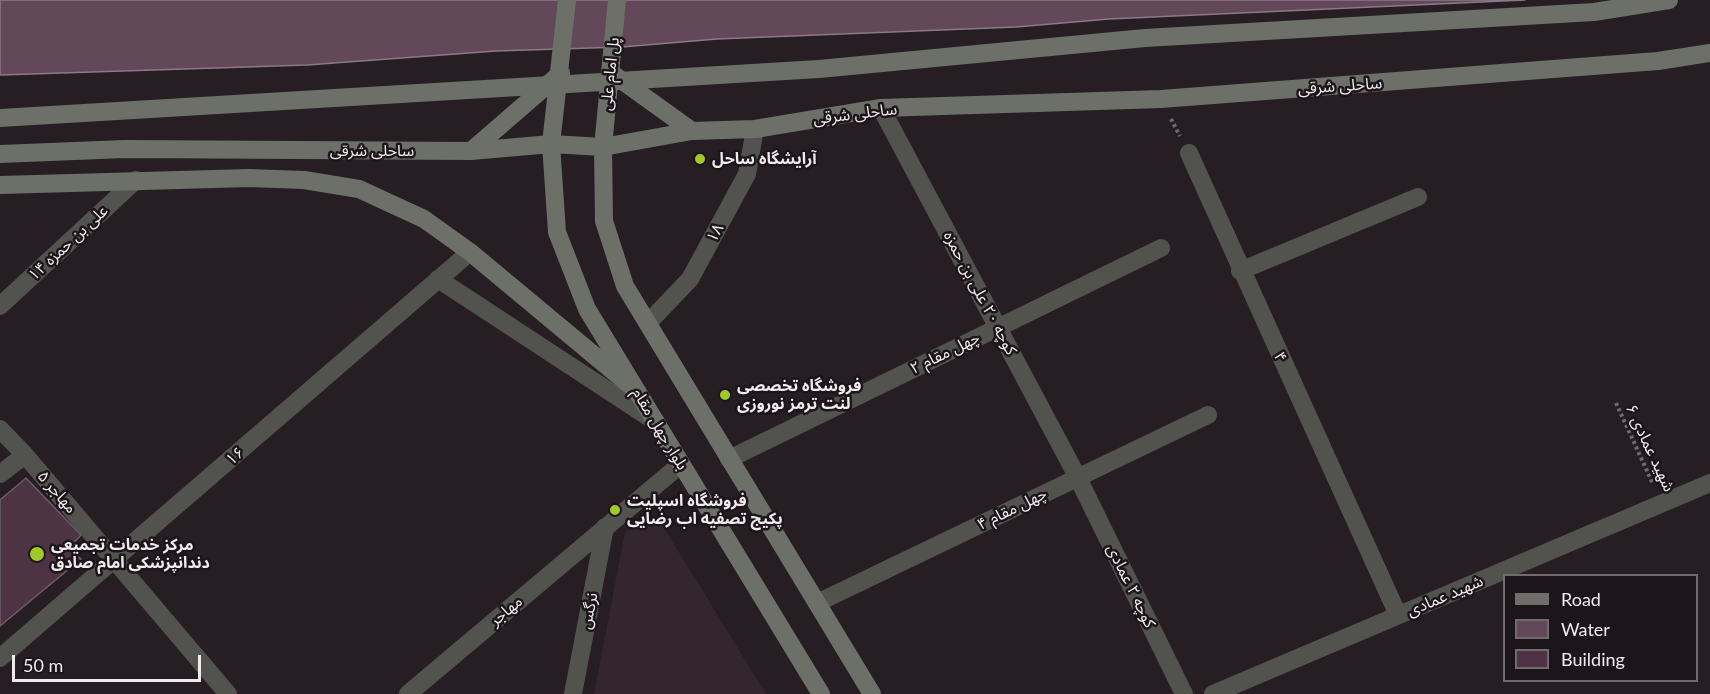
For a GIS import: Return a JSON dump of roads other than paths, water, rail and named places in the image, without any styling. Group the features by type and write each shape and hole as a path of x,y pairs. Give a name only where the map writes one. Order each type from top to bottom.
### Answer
{"main road":[{"path":"551,144 561,73 567,0"},
{"name":"پل امام علی","path":"603,147 617,0"},
{"path":"0,118 819,69 1145,38 1594,12 1669,0"},
{"name":"ساحلی شرقی","path":"0,154 125,149 471,151 551,144 603,147 692,131 755,129 881,108 1161,99 1658,61 1710,53"},
{"path":"610,72 692,131"},
{"path":"471,151 561,73"},
{"name":"بلوار چهل مقام","path":"551,144 557,232 587,309 821,694"},
{"path":"603,147 604,221 626,286 872,694"},
{"name":"ساحلی شرقی","path":"0,185 136,180 304,180 359,189 424,219 470,252 637,391"}],"street":[{"name":"کوچه ۲۰ علی بن حمزه","path":"881,108 1078,478"},
{"name":"۱۸","path":"648,323 690,279 747,174 755,129"},
{"name":"۴","path":"1189,153 1240,271 1398,615"},
{"name":"۱۴ علی بن حمزه","path":"0,306 136,180"},
{"path":"1240,271 1418,196"},
{"name":"چهل مقام ۲","path":"729,459 1161,248"},
{"name":"۱۶","path":"0,658 116,561 470,252"},
{"path":"438,279 656,422"},
{"name":"چهل مقام ۴","path":"817,603 1208,415"},
{"name":"۵ مهاجر","path":"0,429 25,455 228,694"},
{"path":"0,474 25,455"},
{"name":"مهاجر","path":"408,694 681,464"},
{"name":"کوچه ۲ عمادی","path":"1078,478 1184,694"},
{"name":"شهید عمادی","path":"1213,694 1710,483"},
{"name":"نرگس","path":"573,694 605,527"}],"water":[{"path":"0,0 1525,0 1109,19 1016,27 717,39 622,47 496,51 307,65 0,75"}],"place":[{"name":"آرایشگاه ساحل","path":"700,159"},
{"name":"فروشگاه تخصصی لنت ترمز نوروزی","path":"725,395"},
{"name":"فروشگاه اسپلیت پکیج تصفیه اب رضایی","path":"615,510"},
{"name":"مرکز خدمات تجمیعی دندانپزشکی امام صادق","path":"37,554"}]}
